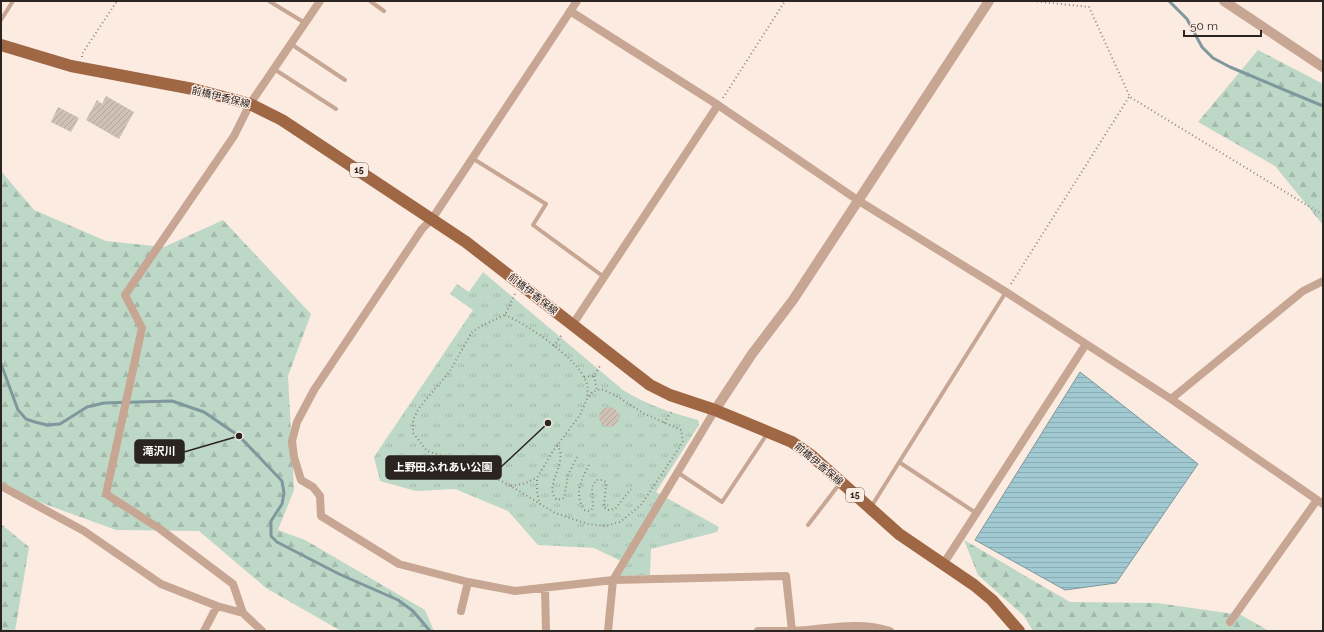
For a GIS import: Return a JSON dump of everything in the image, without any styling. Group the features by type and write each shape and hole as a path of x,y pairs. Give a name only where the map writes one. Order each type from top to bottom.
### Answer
{"main road":[{"name":"前橋伊香保線","path":"1,45 83,68 193,89 250,104 304,134 466,242 650,385 670,395 715,410 792,442 812,456 869,509 899,534 944,563 992,600 1019,631"}],"street":[{"path":"262,631 243,613 233,584 160,529 106,494 142,328 125,295 234,136 250,104 320,1"},
{"path":"576,1 432,219 422,229 314,390 297,422 292,441 294,457 301,480 313,487 320,496 321,516 400,564 468,582 515,591 613,580 786,576 792,631"},
{"path":"608,631 613,580 676,472 752,354 793,300 859,201 989,1"},
{"path":"1224,1 1323,67"},
{"path":"570,11 718,106 859,201 1006,292 1172,399 1320,502 1230,622"},
{"path":"573,324 718,106"},
{"path":"1172,399 1303,291 1321,284"},
{"path":"944,563 1086,344"},
{"path":"1,486 84,531 161,584 217,606 243,613"},
{"path":"461,611 468,582"},
{"path":"545,588 546,631"},
{"path":"204,631 217,606"},
{"path":"758,631 846,629 860,626 880,628 890,631"}],"lane":[{"path":"1,20 13,1"},
{"path":"269,1 305,23"},
{"path":"370,1 384,11"},
{"path":"291,44 344,80"},
{"path":"274,69 336,109"},
{"path":"472,158 546,204 533,225 604,277"},
{"path":"869,509 1006,292"},
{"path":"676,472 722,502 769,432"},
{"path":"899,462 976,513"},
{"path":"808,525 841,482"}],"path":[{"path":"83,68 82,54 117,1"},
{"path":"718,106 785,1"},
{"path":"1033,1 1089,7 1130,97 1323,215"},
{"path":"1006,292 1130,97"},
{"path":"515,294 505,315 490,321 472,332 450,371 419,408 413,420 413,433 427,451 468,464 511,486 540,504 555,513 588,524 606,526 626,518 641,505 683,442 680,430 643,413 615,395 601,389 592,392 580,415 557,446 537,478 537,492 540,504"},
{"path":"505,315 525,325 553,346 575,366 584,377 588,386 587,399"},
{"path":"553,346 562,335"},
{"path":"597,390 594,376 600,366"},
{"path":"584,377 594,376"},
{"path":"664,423 672,411"},
{"path":"557,446 561,451 562,458 554,479 553,493 557,500 564,498 568,475 577,457"},
{"path":"589,465 579,486 578,499 584,510 590,511 593,508 592,494 596,480 606,482 604,507 607,510 615,509 631,489"},
{"path":"511,486 526,483 537,478"}],"green space":[{"path":"1258,50 1323,84 1323,225 1275,166 1198,122"},
{"path":"1,171 34,210 106,241 164,247 223,220 311,314 288,376 294,490 278,530 305,540 425,610 434,631 341,631 266,588 199,531 116,530 1,488"},
{"path":"483,272 623,390 660,408 698,420 699,425 656,492 719,527 717,532 651,549 650,575 620,576 625,563 594,548 538,545 508,511 455,489 416,491 380,481 374,457 473,310 450,294 457,284 469,292"},
{"path":"1,524 29,547 15,631 1,631"},
{"path":"964,540 1070,602 1157,603 1241,615 1269,631 1033,631 1024,616 978,575"}],"water":[{"path":"1080,372 1198,464 1116,583 1065,590 975,540"}],"building":[{"path":"106,96 134,112 119,139 86,120 97,100 102,104"},
{"path":"58,107 79,118 71,132 51,122"},
{"path":"605,407 613,407 619,413 619,421 613,427 605,427 599,421 599,413"}],"waterway":[{"path":"1169,1 1187,19 1202,47 1213,58 1230,67 1323,106"},
{"path":"1,364 18,410 26,419 47,425 60,424 87,407 104,403 172,401 204,412 239,436 282,481 284,493 282,504 271,521 271,536 277,542 339,574 398,600 413,611 430,631"}],"place":[{"name":"上野田ふれあい公園","path":"548,423"},
{"name":"滝沢川","path":"239,436"}]}
